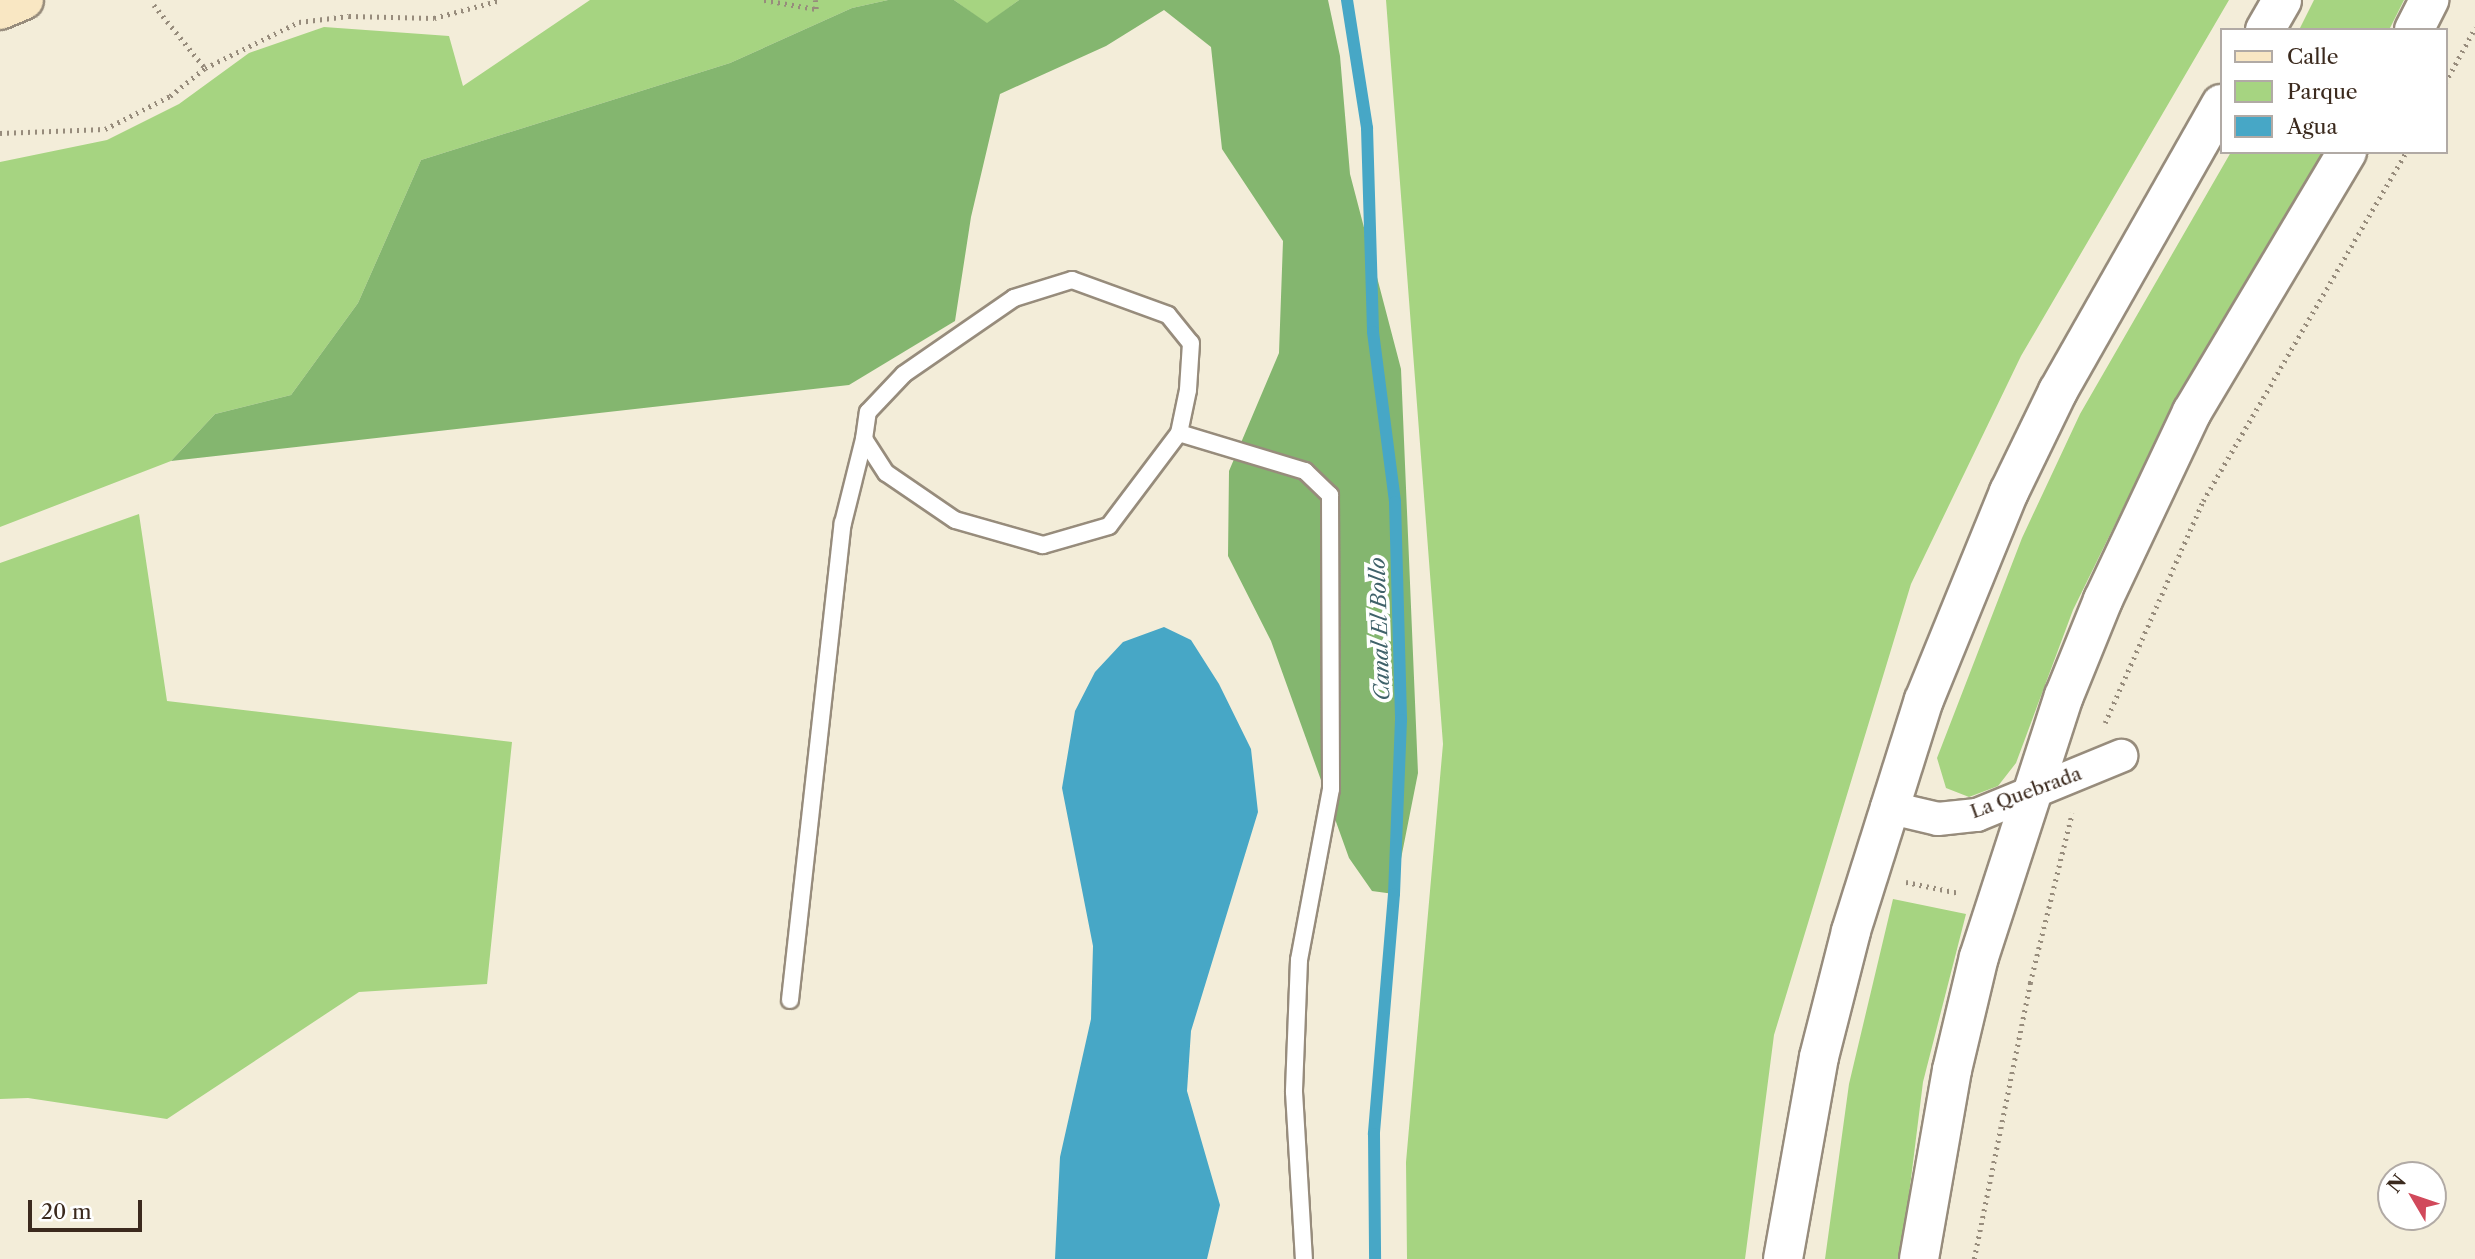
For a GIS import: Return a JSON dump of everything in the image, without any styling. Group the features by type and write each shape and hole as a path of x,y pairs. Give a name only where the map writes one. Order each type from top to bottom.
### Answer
{"main road":[{"path":"0,10 24,0"}],"street":[{"path":"2266,28 2283,0"},
{"path":"2415,28 2429,0"},
{"path":"1783,1259 1819,1057 1887,807 1938,665 2009,492 2111,292 2220,106"},
{"path":"1919,1259 1952,1070 1979,957 2028,794 2103,600 2163,470 2192,412 2346,154"},
{"name":"La Quebrada","path":"1887,807 1938,819 1977,815 2121,756"}],"lane":[{"path":"790,1000 843,523 868,412 904,374 1014,298 1072,280 1168,315 1191,343 1188,390 1179,433 1108,526 1043,545 955,520 886,473 864,439"},
{"path":"1179,433 1306,471 1330,495 1331,789 1298,960 1295,1066 1304,1259"}],"path":[{"path":"0,133 105,129 170,96 205,68 299,22 349,16 435,18 501,0"},
{"path":"764,0 816,9 815,0"},
{"path":"154,5 205,68"},
{"path":"2447,79 2475,27"},
{"path":"1974,1259 2030,983 2083,772 2203,501 2405,154"}],"green space":[{"path":"590,0 888,0 852,8 730,63 421,160 358,303 291,395 215,414 171,461 0,527 0,162 107,140 179,104 249,53 324,27 449,36 463,86"},
{"path":"888,0 954,0 987,23 1019,0 1328,0 1340,56 1350,174 1401,369 1418,773 1394,894 1372,891 1349,858 1271,641 1228,556 1229,471 1279,353 1283,241 1222,149 1211,47 1164,10 1106,46 1000,94 971,217 955,321 849,385 171,461 215,414 291,395 358,303 421,160 730,63 852,8"},
{"path":"954,0 1019,0 987,24"},
{"path":"1386,0 2229,0 2021,356 1911,584 1774,1035 1745,1259 1407,1259 1406,1162 1443,744"},
{"path":"2314,0 2404,0 2390,28 2300,28"},
{"path":"2230,154 2323,154 2146,461 2073,610 2016,763 1998,786 1969,797 1946,788 1937,758 2022,538 2080,414"},
{"path":"139,514 167,701 512,742 487,984 359,992 167,1119 28,1098 0,1099 0,563"},
{"path":"1893,899 1966,914 1923,1082 1901,1259 1825,1259 1849,1084"}],"water":[{"path":"1164,627 1191,640 1219,684 1251,749 1258,812 1191,1031 1187,1091 1220,1205 1207,1259 1055,1259 1060,1157 1091,1019 1093,946 1062,788 1075,711 1095,672 1123,642"}],"waterway":[{"name":"Canal El Bollo","path":"1347,0 1367,128 1373,332 1395,502 1401,720 1394,894 1374,1134 1375,1259"}]}
